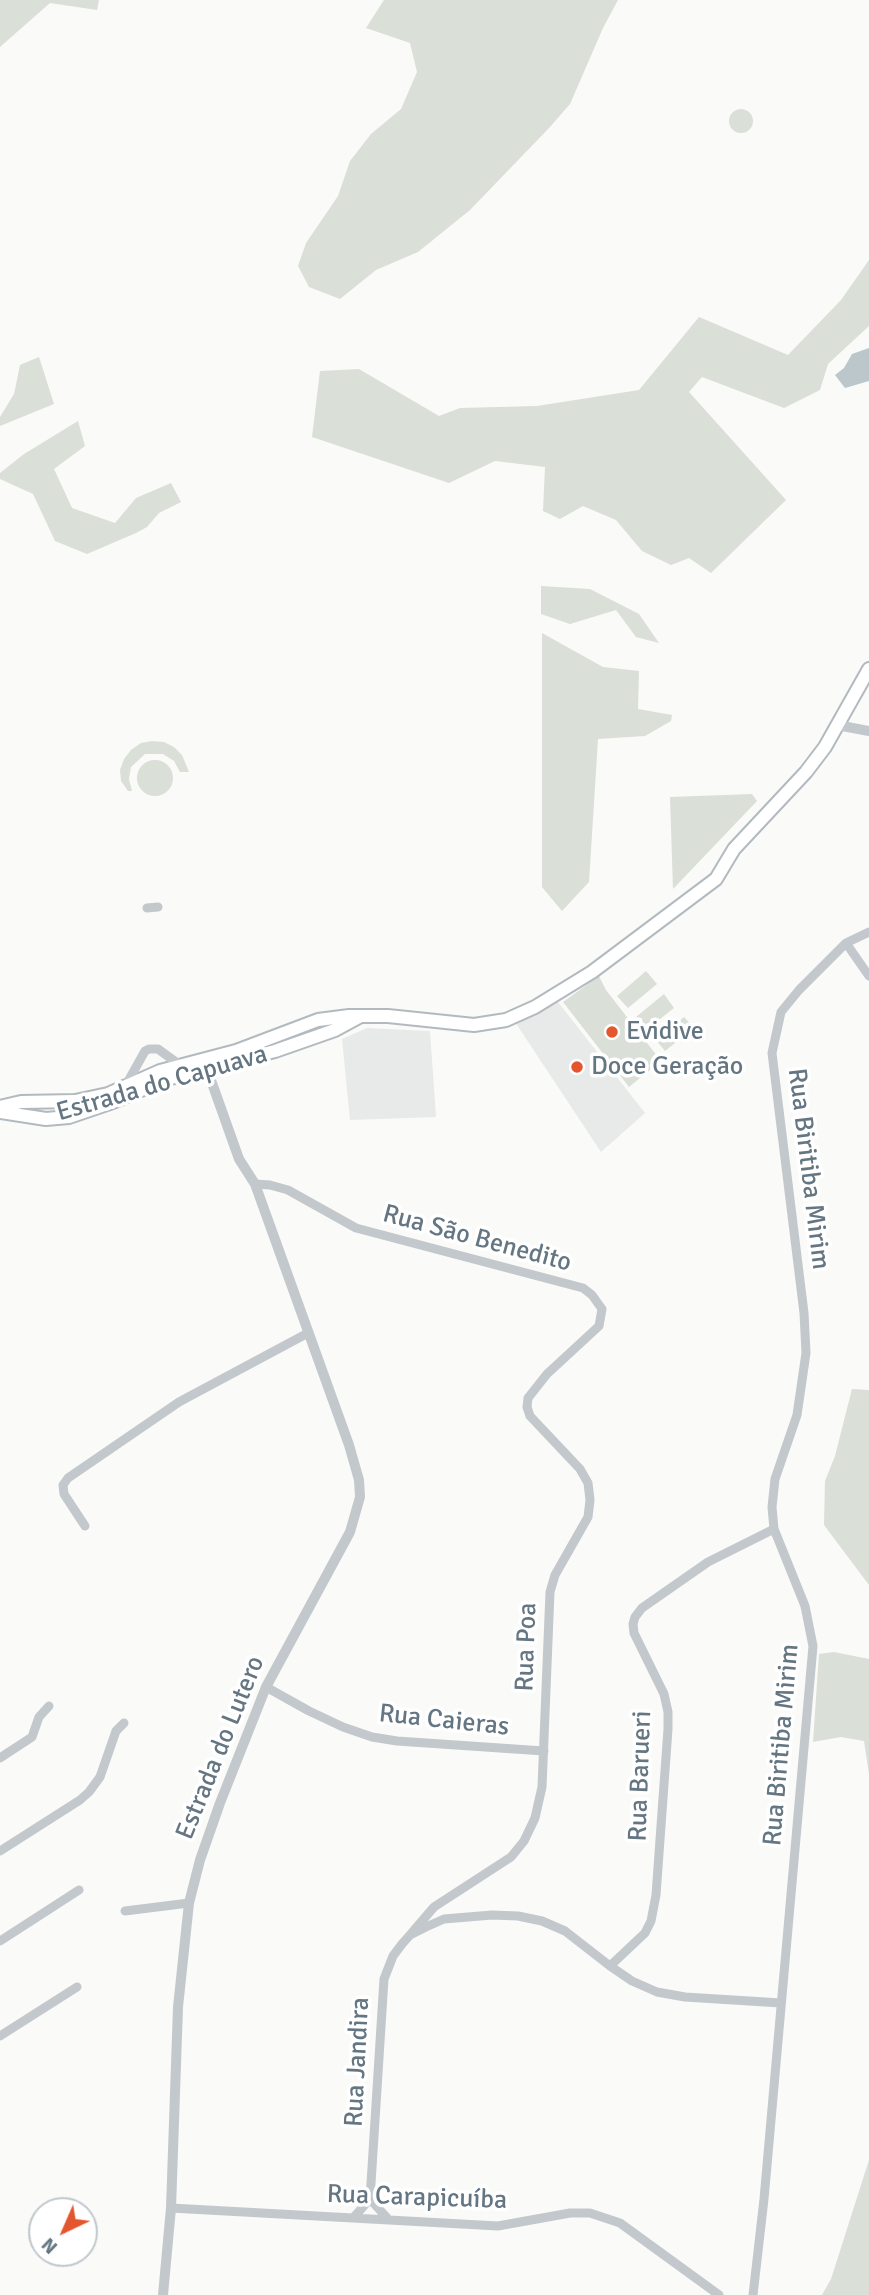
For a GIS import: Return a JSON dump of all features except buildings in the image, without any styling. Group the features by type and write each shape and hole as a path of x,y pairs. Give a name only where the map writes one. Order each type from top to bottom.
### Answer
{"main road":[{"name":"Estrada do Capuava","path":"0,1110 21,1102 59,1102 92,1098 180,1065 236,1051 310,1022 337,1017 388,1016 444,1023 481,1024 506,1020 555,996 653,928 716,878 734,849 806,772 825,747 869,669"},
{"name":"Estrada do Capuava","path":"0,1110 28,1117 60,1118 93,1110 167,1079 275,1051 347,1026 360,1017"},
{"path":"310,1022 315,1029 315,1037"},
{"path":"59,1102 54,1111 60,1118"}],"street":[{"path":"838,725 869,731"},
{"path":"147,908 158,907"},
{"name":"Rua Biritiba Mirim","path":"753,2295 813,1646 805,1606 774,1529 772,1507 775,1479 797,1415 806,1353 804,1313 772,1053 781,1012 846,943 869,932"},
{"path":"846,943 869,976"},
{"path":"125,1087 145,1051 158,1049 180,1065"},
{"name":"Estrada do Lutero","path":"163,2295 171,2208 178,2007 189,1903 200,1860 220,1803 266,1687 350,1532 360,1497 359,1480 349,1445 255,1184 239,1159 210,1068"},
{"name":"Rua São Benedito","path":"255,1184 288,1190 356,1228 583,1288 592,1295 601,1309 599,1326 547,1374"},
{"path":"85,1526 64,1493 63,1485 68,1478 179,1402 308,1333"},
{"name":"Rua Poa","path":"544,1751 550,1592 555,1575 588,1517 590,1500 588,1483 580,1469 530,1416 528,1398 547,1374"},
{"name":"Rua Barueri","path":"610,1966 645,1933 651,1921 657,1882 668,1712 664,1694 634,1633 635,1617 642,1608 708,1562 774,1529"},
{"name":"Rua Caieras","path":"266,1687 331,1722 372,1737 544,1751"},
{"path":"0,1758 32,1737 39,1717 49,1706"},
{"path":"0,1851 89,1792 100,1777 114,1736 124,1723"},
{"name":"Rua Jandira","path":"370,2199 384,1979 393,1956 434,1907 511,1857 524,1841 535,1818 542,1787 544,1751"},
{"path":"0,1941 79,1890"},
{"path":"125,1911 189,1903"},
{"path":"434,1907 444,1919"},
{"name":"Rua Jandira","path":"410,1935 444,1919 518,1916 541,1921 565,1931 632,1981 657,1992 685,1997 781,2003"},
{"path":"0,2036 77,1987"},
{"path":"354,2217 370,2199 388,2219"},
{"name":"Rua Carapicuíba","path":"171,2208 498,2226 570,2213 598,2215 620,2223 719,2295"}],"shaded area":[{"path":"0,0 99,0 97,10 50,3 0,47"},
{"path":"384,0 618,0 570,104 550,127 470,210 418,252 376,270 340,299 309,287 298,266 306,243 338,196 350,161 371,134 401,109 417,72 410,43 366,28"},
{"path":"741,109 752,116 753,121 746,132 741,133 730,126 729,121 736,110"},
{"path":"869,260 869,326 828,364 820,390 784,408 702,377 689,392 786,500 711,573 689,558 671,565 642,551 616,520 583,506 560,519 543,511 545,467 495,461 449,483 312,437 320,371 359,369 439,416 460,408 537,406 639,390 699,317 788,355 841,300"},
{"path":"869,348 869,381 845,388 835,375 844,368 852,354"},
{"path":"39,357 54,404 0,426 0,417 14,394 20,365"},
{"path":"78,421 85,446 54,469 72,508 115,523 136,498 171,483 181,502 159,513 147,527 87,554 55,541 33,494 0,479 0,473 24,454"},
{"path":"541,586 590,589 639,614 659,643 636,637 616,610 570,624 541,614"},
{"path":"542,633 603,667 639,671 638,709 672,715 671,721 645,736 598,739 589,882 562,911 542,887"},
{"path":"164,742 174,747 182,755 189,772 180,772 174,761 163,754 145,754 131,767 129,779 132,791 128,791 121,781 120,770 124,759 141,743"},
{"path":"155,760 168,765 173,778 168,791 155,796 142,791 137,778 142,765"},
{"path":"752,794 757,801 673,889 670,797"},
{"path":"646,971 657,984 628,1008 617,996"},
{"name":"Evidive","path":"599,976 606,990 661,1061 629,1087 563,1002"},
{"path":"664,994 674,1008 646,1030 636,1017"},
{"name":"Doce Geração","path":"558,1002 645,1113 601,1152 515,1022"},
{"path":"684,1017 694,1028 665,1051 656,1040"},
{"path":"367,1028 430,1031 436,1117 350,1120 342,1039"},
{"path":"852,1389 869,1390 869,1585 824,1525 825,1481 835,1456"},
{"path":"834,1652 869,1659 869,1774 864,1741 841,1737 813,1742 819,1654"},
{"path":"869,2160 869,2295 822,2295 831,2279"}],"place":[{"name":"Evidive","path":"612,1032"},
{"name":"Doce Geração","path":"577,1067"}]}
